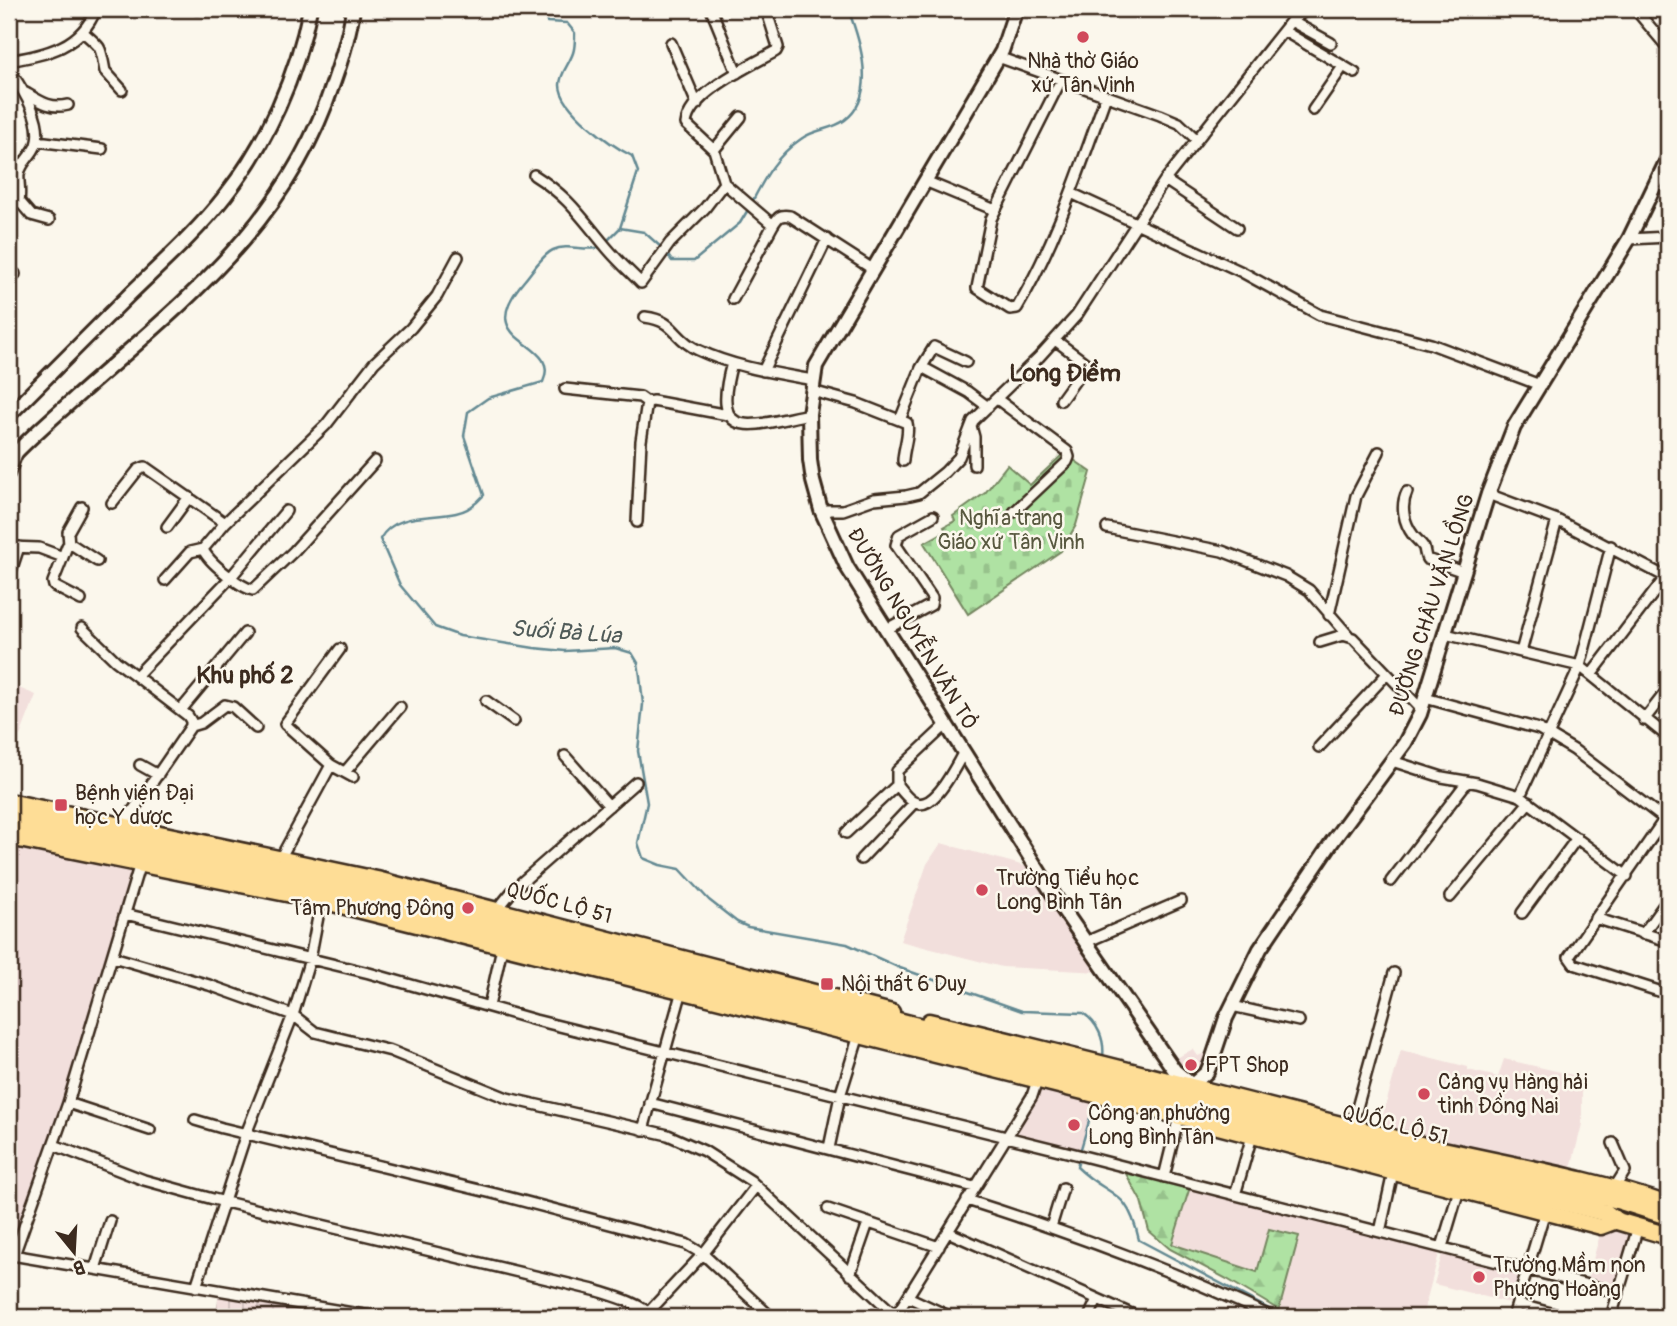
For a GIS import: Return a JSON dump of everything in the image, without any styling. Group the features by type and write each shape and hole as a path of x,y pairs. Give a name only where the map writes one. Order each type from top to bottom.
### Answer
{"highway":[{"name":"QUỐC LỘ 51","path":"9,812 120,830 324,884 504,941 860,1031 1041,1064"},
{"name":"QUỐC LỘ 51","path":"9,827 141,860 324,884 495,914 751,979 1092,1077"},
{"path":"1092,1077 1111,1082"},
{"name":"QUỐC LỘ 51","path":"1111,1082 1395,1166 1606,1213 1617,1221 1668,1236"},
{"name":"QUỐC LỘ 51","path":"1186,1104 1608,1197 1668,1216"}],"main road":[{"name":"QUỐC LỘ 51","path":"9,801 120,830 281,857 324,884"},
{"name":"QUỐC LỘ 51","path":"9,838 141,860"},
{"name":"QUỐC LỘ 51","path":"1041,1064 1092,1077"},
{"path":"1092,1077 1111,1082"},
{"name":"QUỐC LỘ 51","path":"1111,1082 1186,1104 1352,1126 1615,1187 1668,1204"},
{"name":"QUỐC LỘ 51","path":"1186,1104 1252,1136 1395,1166 1459,1190 1601,1227 1617,1221"}],"street":[{"path":"9,61 41,55 71,43 83,32 96,9"},
{"path":"9,415 186,241 224,197 247,165 283,97 301,49 310,9"},
{"path":"9,460 201,286 250,234 309,147 323,115 354,9"},
{"path":"711,9 737,73"},
{"name":"ĐƯỜNG NGUYỄN VĂN TỎ","path":"1016,9 1010,32 998,57 816,366 810,414 810,460 821,510 847,567 1062,908 1175,1071 1186,1104"},
{"path":"821,510 843,510 874,499 906,496 919,492 945,472 959,457 973,421 1055,340 1096,289 1165,180 1196,139 1291,21 1307,9"},
{"path":"1635,9 1668,48"},
{"path":"767,12 778,49 716,85 697,104 686,119 686,124 714,150 724,183 773,225"},
{"path":"1291,21 1331,43"},
{"path":"1284,31 1355,73"},
{"path":"83,32 100,47 104,55 104,72 122,90"},
{"path":"671,43 697,104"},
{"path":"998,57 1179,122 1196,139"},
{"path":"1342,66 1345,81"},
{"path":"1313,110 1342,66"},
{"path":"9,69 34,112 37,141 19,173 19,201 31,215 49,220"},
{"path":"1061,80 991,219 977,288 1005,306 1015,309 1042,260 1071,193 1107,96"},
{"path":"25,93 47,105 68,105"},
{"path":"714,150 741,117"},
{"path":"37,141 102,149"},
{"name":"ĐƯỜNG CHÂU VĂN LỒNG","path":"1186,1104 1211,1063 1231,1006 1250,966 1283,912 1405,743 1423,704 1488,494 1514,427 1629,239 1668,158"},
{"path":"534,175 556,188 574,206 607,248 640,283 670,243 705,208 724,183"},
{"path":"1165,180 1237,228"},
{"path":"925,181 995,210"},
{"path":"1071,193 1260,281 1320,315 1431,344 1540,385"},
{"path":"733,299 779,216 790,216 874,270"},
{"path":"1629,239 1668,237"},
{"path":"764,371 827,239"},
{"path":"166,580 190,552 203,549 225,523 326,425 374,363 411,328 437,296 457,257"},
{"path":"645,317 660,319 690,346 732,363 813,386 907,423 909,426 903,448 904,461"},
{"path":"1055,340 1087,364 1060,400"},
{"path":"900,420 922,367 934,347 966,362"},
{"path":"728,415 725,391 732,363"},
{"path":"922,367 968,392 988,407"},
{"path":"565,389 640,397 647,402 728,415 735,422 744,424 810,414"},
{"path":"997,399 1067,451 1069,457 1067,462 1014,512"},
{"path":"638,522 641,441 647,402"},
{"path":"971,426 974,437 974,465"},
{"path":"9,475 18,450"},
{"path":"1329,615 1356,496 1379,452"},
{"path":"203,549 206,556 231,577 251,590 257,587 294,551 375,461"},
{"path":"112,503 138,470 145,467 225,523"},
{"path":"1407,492 1403,501 1405,521 1410,532 1424,548 1427,559 1464,572"},
{"path":"1488,494 1557,520 1667,576 1591,675"},
{"path":"167,527 189,497"},
{"path":"81,600 54,586 52,582 69,545 68,532 82,507"},
{"path":"136,676 231,577 286,511"},
{"path":"885,630 931,605 932,598 896,545 899,535 933,516"},
{"path":"1521,652 1557,520"},
{"path":"1107,528 1222,551 1286,576 1309,590 1348,635 1387,674 1423,704 1539,729 1574,750 1667,818 1570,954 1570,961 1668,994"},
{"path":"69,545 97,561"},
{"path":"1520,796 1580,666 1611,546"},
{"path":"9,578 14,547 39,548 63,557"},
{"path":"82,628 116,661 180,710 191,721 191,726"},
{"path":"180,710 245,633"},
{"path":"1445,634 1580,666 1668,737"},
{"path":"1320,642 1348,635"},
{"path":"340,649 285,724 331,765 349,775 400,706"},
{"path":"1319,747 1387,674"},
{"path":"1644,720 1668,689"},
{"path":"486,701 514,721"},
{"path":"120,830 191,726 201,723 225,705 233,707 256,728"},
{"path":"946,725 897,771 897,785 914,803 920,804 935,799 964,752"},
{"path":"565,756 609,806"},
{"path":"1392,761 1442,777 1520,796 1627,876"},
{"path":"139,765 158,775"},
{"path":"281,857 331,765"},
{"path":"495,914 514,889 636,782"},
{"path":"1391,881 1466,782"},
{"path":"846,834 897,785"},
{"path":"1450,897 1529,802"},
{"path":"861,859 914,803"},
{"path":"1522,913 1577,838"},
{"path":"141,860 68,1103 11,1254 376,1317"},
{"path":"196,1287 246,1134 293,1016 310,959 324,884"},
{"path":"1643,934 1668,899"},
{"path":"1086,942 1181,901"},
{"path":"125,914 1619,1293"},
{"path":"1595,918 1668,942"},
{"path":"489,1006 504,941"},
{"path":"113,957 209,985 293,1016 315,1032 391,1051 507,1098 668,1135 695,1146 721,1160 756,1186 895,1317 1032,1096 1041,1064"},
{"path":"1352,1126 1394,973"},
{"path":"643,1130 683,987"},
{"path":"1231,1006 1299,1021"},
{"path":"828,1148 840,1096 860,1031"},
{"path":"68,1103 150,1130"},
{"path":"650,1103 974,1187"},
{"path":"1164,1177 1186,1104"},
{"path":"195,1120 678,1242 703,1254 771,1317"},
{"path":"1235,1195 1252,1136"},
{"path":"1613,1143 1625,1171 1615,1187"},
{"path":"54,1145 145,1180 223,1201 598,1291 625,1300 649,1315 703,1254 756,1186"},
{"path":"1380,1232 1395,1166"},
{"path":"1051,1227 1063,1188"},
{"path":"1443,1247 1459,1190"},
{"path":"967,1200 1051,1227 1185,1277 1272,1317"},
{"path":"828,1209 939,1247"},
{"path":"1514,1317 1545,1212"},
{"path":"95,1269 110,1221"},
{"path":"850,1275 868,1223"},
{"path":"1611,1317 1638,1227"},
{"path":"948,1232 1138,1317"},
{"path":"908,1297 951,1317"},
{"path":"1089,1317 1097,1299"},
{"path":"1517,1304 1566,1317"}],"shaded area":[{"path":"9,684 36,695 20,736 9,731"},
{"path":"9,842 136,868 66,1103 13,1252 9,1252"},
{"name":"Trường Tiểu học Long Bình Tân","path":"941,843 1032,868 1101,972 1002,967 900,941 927,864"},
{"name":"FPT Shop","path":"1193,1049 1198,1056 1211,1050 1203,1069 1192,1080 1173,1060"},
{"path":"1401,1050 1498,1077 1504,1059 1582,1077 1582,1124 1570,1172 1379,1129"},
{"path":"1038,1085 1095,1099 1080,1153 1009,1136"},
{"path":"1124,1170 1440,1250 1422,1317 1301,1317 1279,1310 1149,1231 1141,1201"},
{"path":"1617,1226 1634,1231 1617,1290 1587,1281 1601,1231"},
{"name":"Trường Mầm non Phượng Hoàng","path":"1443,1251 1524,1271 1514,1304 1434,1284"},
{"path":"219,1294 359,1317 215,1317"}],"green space":[{"name":"Nghĩa trang Giáo xứ Tân Vinh","path":"1064,453 1091,472 1076,525 1061,551 968,614 924,543 946,531 944,527 955,521 953,516 985,493 1007,465 1030,485"},
{"path":"1124,1170 1190,1187 1172,1244 1257,1272 1269,1229 1299,1236 1279,1310 1170,1249 1149,1231 1141,1201"}],"waterway":[{"path":"543,9 547,22 567,23 575,33 573,54 561,80 562,95 588,126 632,156 638,172 620,228"},
{"name":"Suối Bà Lúa","path":"752,202 772,167 785,152 806,136 845,120 855,109 864,82 863,67 848,9"},
{"name":"Suối Bà Lúa","path":"666,253 672,261 694,261 740,223 749,208"},
{"name":"Suối Bà Lúa","path":"662,248 644,232 620,228 601,247 565,247 549,252 524,281 510,302 506,318 511,330 541,357 546,368 543,382 488,398 468,412 464,436 484,495 460,512 404,520 387,530 380,539 400,585 435,627 460,636 534,648 565,651 615,648 632,653 638,663 643,704 638,751 647,803 638,843 643,858 680,869 709,900 737,922 748,927 847,944 900,968 1022,1011 1083,1013 1099,1032 1103,1057"},
{"name":"Suối Bà Lúa","path":"1080,1152 1095,1101"},
{"name":"Suối Bà Lúa","path":"1079,1159 1077,1167 1116,1195 1129,1210 1139,1240 1284,1317"}],"place":[{"name":"Nhà thờ Giáo xứ Tân Vinh","path":"1083,37"},
{"name":"Bệnh viện Đại học Y dược","path":"61,805"},
{"name":"Trường Tiểu học Long Bình Tân","path":"982,890"},
{"name":"Tâm Phương Đông","path":"468,908"},
{"name":"Nội thất 6 Duy","path":"827,984"},
{"name":"FPT Shop","path":"1191,1065"},
{"name":"Cảng vụ Hàng hải tỉnh Đồng Nai","path":"1424,1094"},
{"name":"Công an phường Long Bình Tân","path":"1074,1125"},
{"name":"Trường Mầm non Phượng Hoàng","path":"1479,1277"}],"district":[{"name":"Long Điềm","path":"1065,373"},
{"name":"Khu phố 2","path":"245,675"}]}
